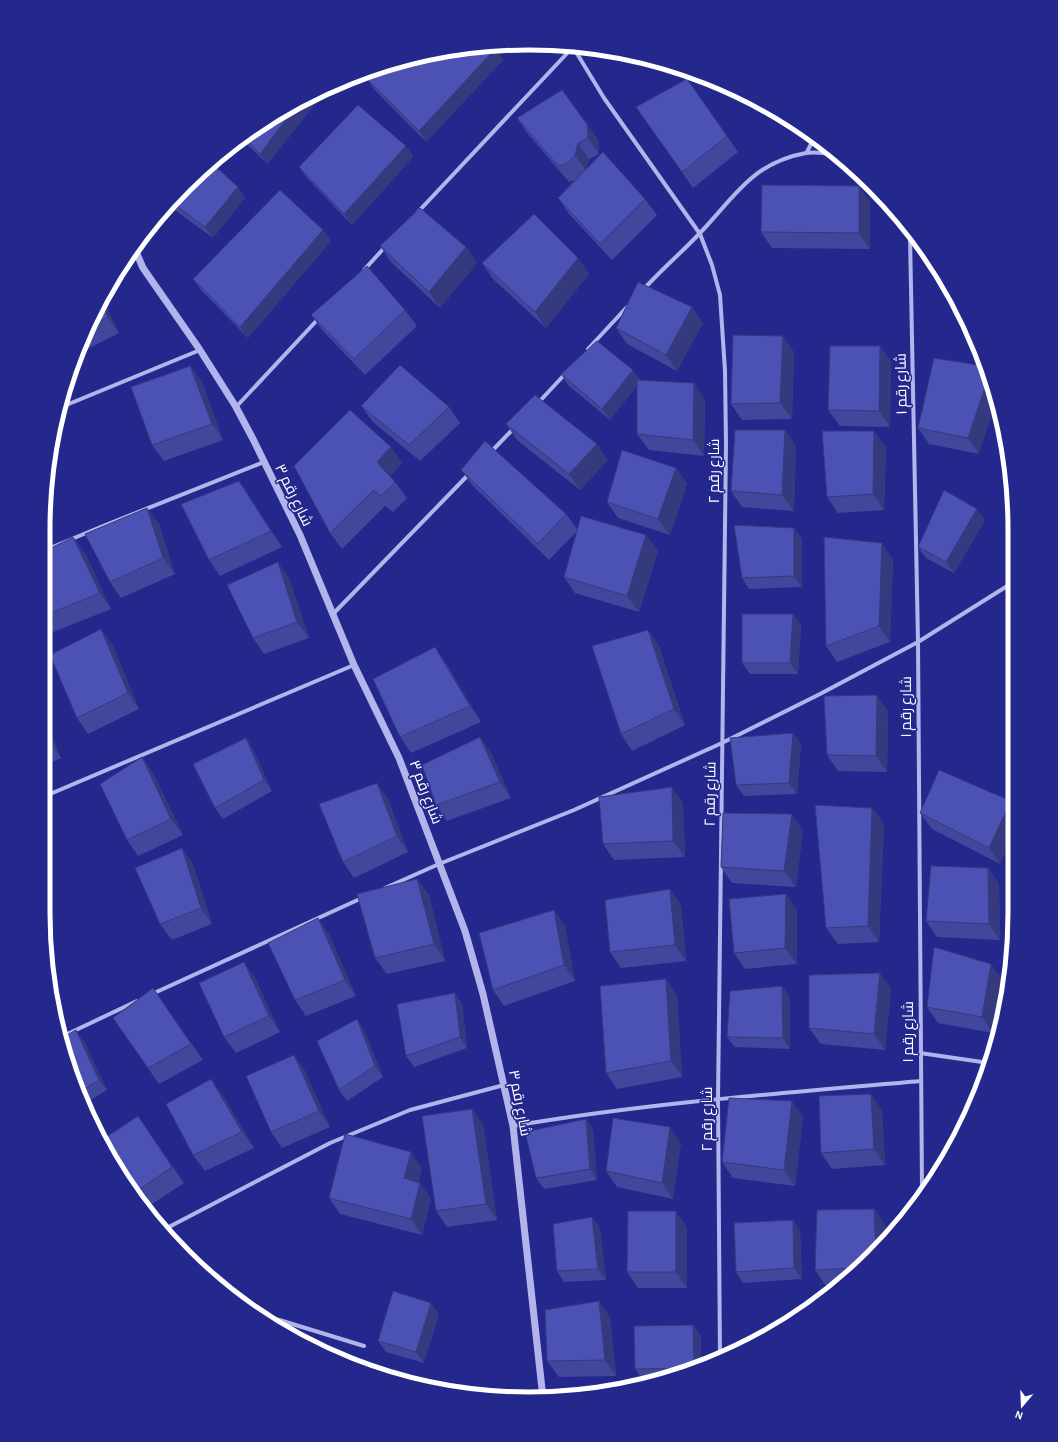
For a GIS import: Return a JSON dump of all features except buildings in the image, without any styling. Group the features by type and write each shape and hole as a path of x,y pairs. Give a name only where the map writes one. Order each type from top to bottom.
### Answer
{"street":[{"path":"415,215 568,52"},
{"name":"شارع رقم ٢","path":"576,53 604,98 700,234 712,265 720,295 725,371 726,519 718,1099 720,1352"},
{"path":"807,152 812,143"},
{"path":"642,291 663,268 700,234 729,199 753,175 778,160 807,152 826,153"},
{"name":"شارع رقم ١","path":"910,238 918,642 922,1186"},
{"path":"361,274 388,244"},
{"name":"شارع رقم ٣","path":"137,254 143,268 200,350 236,407 300,534 354,665 399,758 465,931 483,994 513,1126 542,1392"},
{"path":"583,355 631,303"},
{"path":"236,407 323,314"},
{"path":"66,405 200,350"},
{"path":"535,407 567,372"},
{"path":"486,456 519,423"},
{"path":"50,548 264,462"},
{"path":"333,614 470,472"},
{"path":"382,889 574,810 722,743 820,694 918,642 1008,586"},
{"path":"50,794 354,665"},
{"path":"145,997 368,896"},
{"path":"66,1035 138,1000"},
{"path":"920,1053 984,1062"},
{"path":"513,1126 579,1115 718,1099 921,1081"},
{"path":"168,1228 330,1143 410,1110 504,1085"},
{"path":"272,1317 364,1346"}]}
